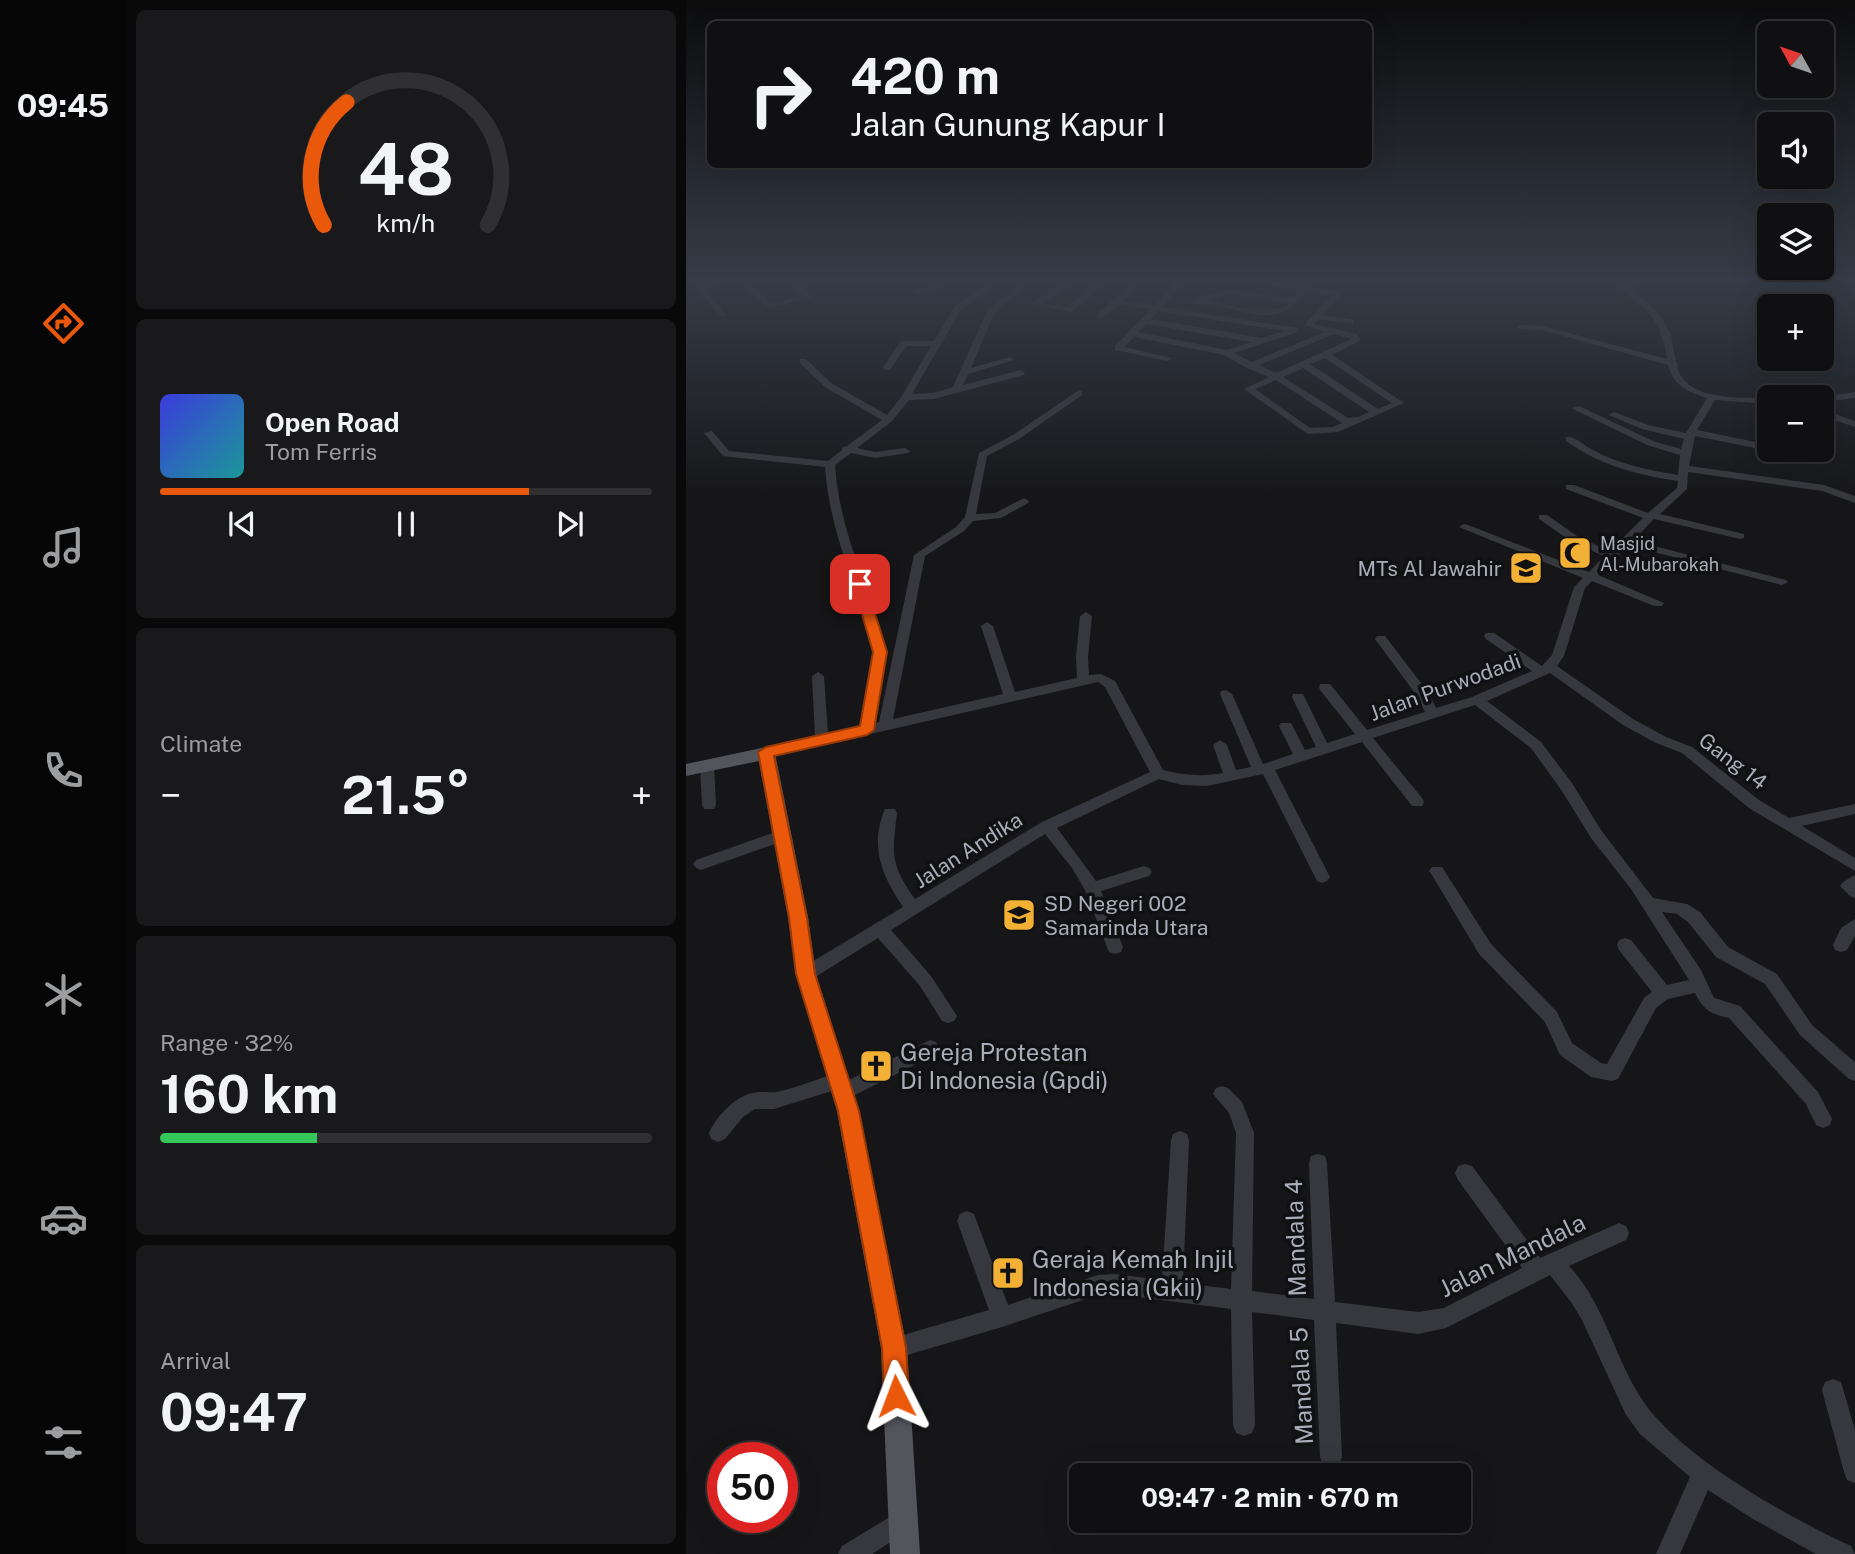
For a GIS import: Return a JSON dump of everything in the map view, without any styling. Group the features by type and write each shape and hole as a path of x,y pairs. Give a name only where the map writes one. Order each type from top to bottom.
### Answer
{"main road":[{"path":"686,770 766,752 806,974 842,1086 894,1348 905,1554"}],"street":[{"path":"887,368 897,354"},
{"path":"867,730 880,652 845,541 830,481 830,464 846,449 888,420 906,397 931,354"},
{"path":"957,389 972,354"},
{"path":"1146,354 1168,358"},
{"path":"1228,354 1277,377 1346,421 1352,421"},
{"path":"1250,366 1280,354"},
{"path":"1325,355 1399,403 1335,430 1308,431 1249,389 1328,354"},
{"path":"1636,354 1674,364"},
{"path":"1671,354 1675,376 1680,382 1712,397 1757,400"},
{"path":"803,360 828,385 888,420"},
{"path":"964,372 1010,360"},
{"path":"1304,364 1376,412"},
{"path":"906,397 934,396 1021,373"},
{"path":"885,726 917,561 924,551 960,529 970,518 982,455 1016,437 1079,393"},
{"path":"1834,398 1855,395"},
{"path":"1684,474 1685,453 1691,435 1712,397"},
{"path":"1576,408 1650,443 1685,453"},
{"path":"1614,415 1645,427 1757,446"},
{"path":"1834,418 1855,424"},
{"path":"709,433 726,454 830,464"},
{"path":"1569,439 1606,461 1684,474 1824,488 1855,500"},
{"path":"846,449 875,455 905,451"},
{"name":"Jalan Purwodadi","path":"1157,774 1182,780 1207,781 1263,769 1477,700 1546,669 1566,635 1577,592 1589,576 1682,489 1684,474"},
{"path":"1570,487 1651,516 1740,536"},
{"path":"970,518 997,516 1024,501"},
{"path":"1544,517 1576,540 1611,555"},
{"path":"1464,527 1658,603"},
{"path":"1622,545 1650,548 1782,582"},
{"path":"1083,679 1086,616"},
{"path":"987,626 1010,696"},
{"name":"Gang 14","path":"1490,636 1628,722 1661,740 1687,750 1743,796 1855,865"},
{"path":"1381,639 1423,695 1432,713"},
{"path":"818,676 822,740"},
{"path":"766,752 1083,679 1101,678 1110,684 1157,774"},
{"path":"1325,687 1418,802"},
{"path":"1226,694 1322,877"},
{"path":"1298,697 1325,750"},
{"path":"1477,700 1536,745 1689,965 1712,1006 1730,1008 1747,1024 1812,1098 1824,1119"},
{"path":"1286,726 1301,757"},
{"path":"1220,745 1231,777"},
{"path":"707,765 709,805"},
{"name":"Jalan Andika","path":"806,974 1047,826 1157,774"},
{"path":"1786,824 1855,809"},
{"path":"890,813 885,847 887,872 914,909"},
{"path":"1047,826 1077,864 1091,888 1115,947"},
{"path":"701,864 781,836"},
{"path":"1437,871 1485,950 1551,1017 1566,1049 1597,1071 1612,1073 1650,1003 1663,993 1699,985"},
{"path":"1091,888 1144,872"},
{"path":"1855,881 1849,886 1855,892"},
{"path":"1646,903 1681,908 1694,917 1723,952 1771,979 1806,1030 1855,1073"},
{"path":"1841,946 1847,933 1855,926"},
{"path":"880,929 935,991 948,1016"},
{"path":"1625,945 1663,993"},
{"path":"718,1133 737,1111 752,1101 774,1101 842,1086 930,1048"},
{"path":"1222,1094 1236,1108 1245,1133 1241,1302 1244,1424"},
{"path":"1172,1292 1180,1140"},
{"name":"Mandala 4","path":"1318,1163 1324,1311"},
{"path":"1465,1173 1544,1267 1569,1278 1579,1292 1640,1417 1704,1472 1762,1511 1821,1545 1843,1554"},
{"path":"967,1221 1002,1317"},
{"name":"Jalan Mandala","path":"894,1348 1002,1317 1098,1285 1114,1284 1418,1323 1446,1318 1544,1267 1619,1233"},
{"name":"Mandala 5","path":"1324,1311 1331,1457"},
{"path":"1833,1390 1855,1472"},
{"path":"1668,1554 1704,1472"},
{"path":"850,1554 903,1521"}],"place":[{"name":"Masjid Al-Mubarokah","path":"1575,553"},
{"name":"MTs Al Jawahir","path":"1526,568"},
{"name":"SD Negeri 002 Samarinda Utara","path":"1019,915"},
{"name":"Gereja Protestan Di Indonesia (Gpdi)","path":"876,1066"},
{"name":"Geraja Kemah Injil Indonesia (Gkii)","path":"1008,1273"}],"route":[{"path":"860,584 880,652 867,730 766,752 806,974 848,1111 894,1348 896,1396"}]}
